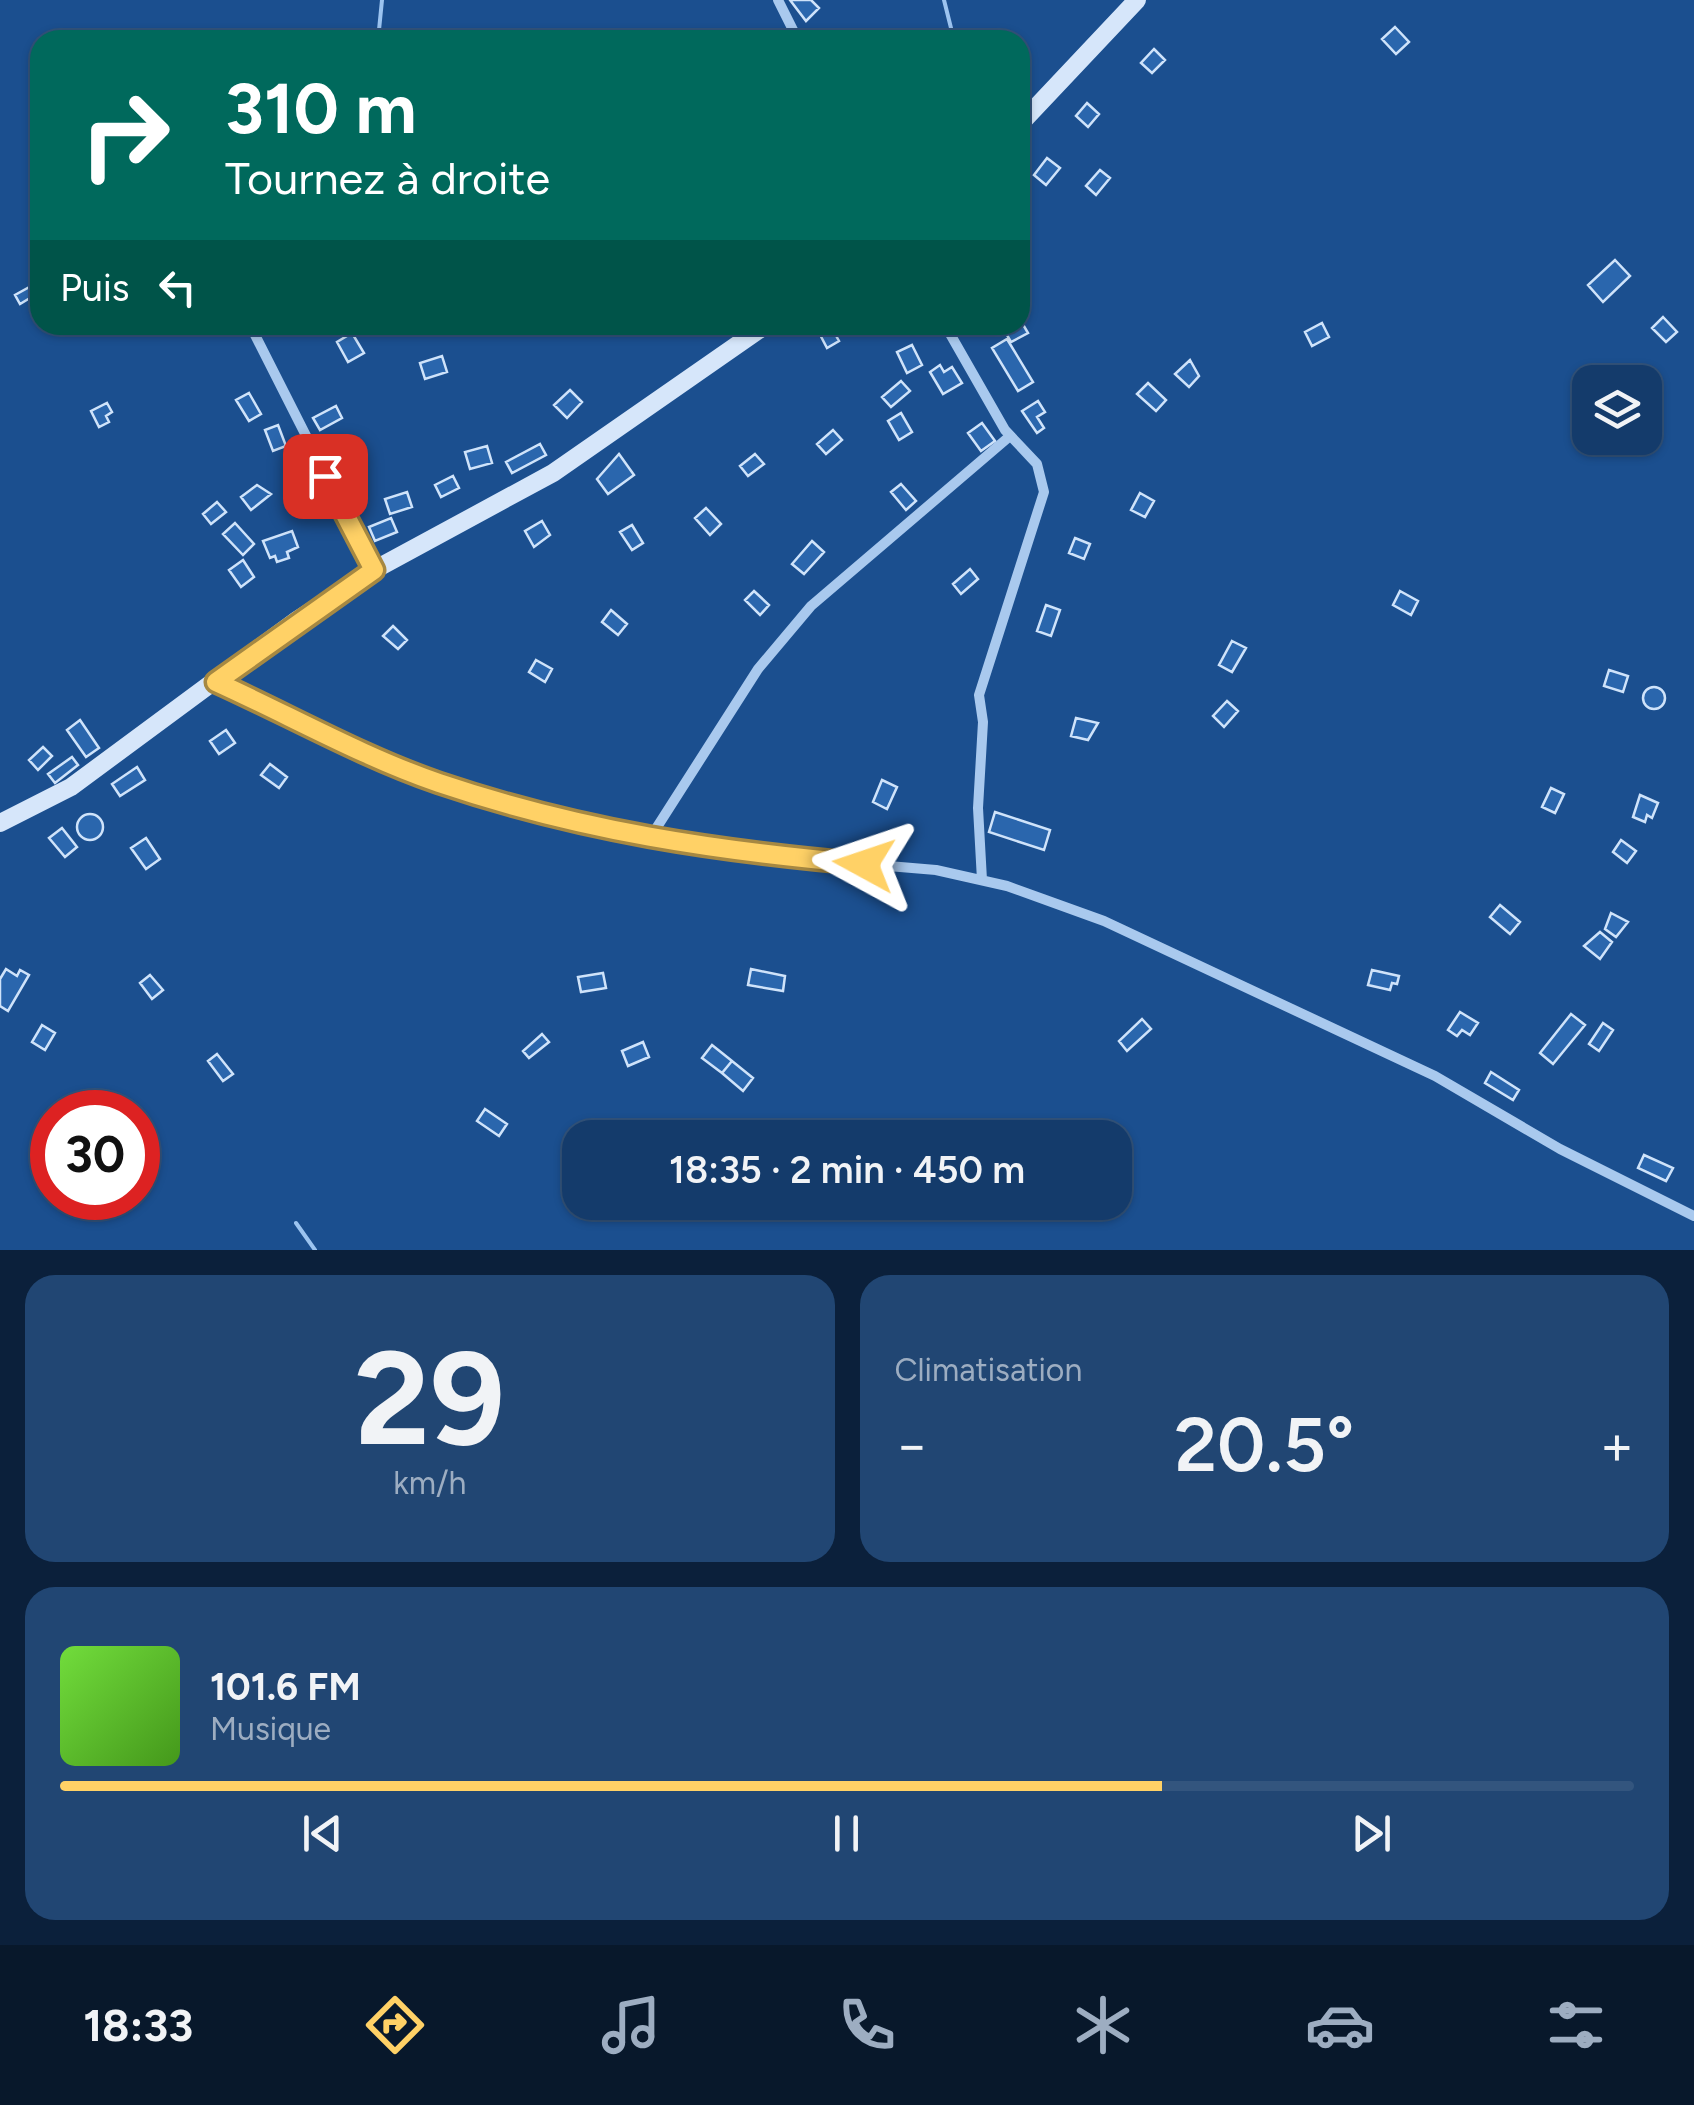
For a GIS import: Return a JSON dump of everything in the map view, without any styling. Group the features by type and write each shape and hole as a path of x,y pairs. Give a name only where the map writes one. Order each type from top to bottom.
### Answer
{"street":[{"path":"778,0 793,30"},
{"path":"1030,113 1137,0"},
{"path":"255,335 374,570"},
{"path":"0,823 71,787 374,570 553,473 752,335"},
{"path":"951,335 1010,436 1037,464 1044,492 980,695 984,722 978,808 982,880"},
{"path":"650,838 758,668 811,606 1010,436"},
{"path":"216,682 435,782 560,820 722,852 936,870 982,880 1104,921 1435,1076 1560,1149 1694,1216"}],"building":[{"path":"790,0 811,0 819,8 806,21"},
{"path":"1395,27 1409,42 1396,54 1382,39"},
{"path":"1154,49 1165,60 1152,73 1141,63"},
{"path":"1087,103 1099,114 1088,127 1076,116"},
{"path":"1047,158 1060,168 1046,185 1034,175"},
{"path":"1100,170 1110,178 1096,195 1086,186"},
{"path":"1615,260 1630,276 1603,302 1588,285"},
{"path":"30,287 30,298 20,304 15,295"},
{"path":"1663,317 1677,332 1666,342 1652,328"},
{"path":"1322,323 1329,337 1312,346 1305,332"},
{"path":"353,335 364,353 348,362 337,342"},
{"path":"820,335 836,335 839,341 827,348"},
{"path":"1007,339 1033,382 1018,391 992,348"},
{"path":"912,345 922,365 907,373 897,352"},
{"path":"442,356 447,372 425,379 420,363"},
{"path":"1190,360 1199,376 1189,387 1175,374"},
{"path":"940,365 944,372 952,367 962,383 943,394 930,372"},
{"path":"901,381 910,391 891,407 882,397"},
{"path":"1148,383 1166,400 1156,411 1137,394"},
{"path":"570,390 582,402 567,418 554,405"},
{"path":"249,393 261,414 249,421 236,400"},
{"path":"1038,401 1045,412 1037,417 1044,428 1037,433 1022,411"},
{"path":"107,403 112,412 106,416 109,422 99,427 91,411"},
{"path":"336,406 342,418 320,430 313,418"},
{"path":"901,413 912,432 899,440 888,421"},
{"path":"982,423 995,441 981,451 968,433"},
{"path":"278,425 286,446 273,451 265,430"},
{"path":"833,430 842,440 826,454 817,444"},
{"path":"540,444 546,455 512,473 506,462"},
{"path":"487,446 492,463 470,469 465,452"},
{"path":"619,454 634,475 608,494 597,479"},
{"path":"755,454 764,464 748,476 740,466"},
{"path":"453,476 459,488 441,497 435,485"},
{"path":"901,484 916,501 906,510 891,492"},
{"path":"257,485 271,494 251,510 241,497"},
{"path":"407,492 412,507 390,514 385,499"},
{"path":"1140,493 1154,501 1145,517 1131,510"},
{"path":"217,502 226,512 211,524 203,514"},
{"path":"706,508 721,524 710,535 695,518"},
{"path":"391,518 397,532 375,541 369,527"},
{"path":"542,521 550,535 534,547 525,531"},
{"path":"235,523 254,544 243,555 223,534"},
{"path":"632,525 643,543 632,550 620,532"},
{"path":"292,531 298,547 287,552 289,558 277,562 275,556 270,558 263,541"},
{"path":"1075,538 1090,544 1084,559 1069,553"},
{"path":"812,541 824,552 804,574 792,564"},
{"path":"243,560 254,577 241,587 229,570"},
{"path":"970,569 978,579 961,594 953,584"},
{"path":"754,591 769,605 760,615 745,600"},
{"path":"1400,591 1418,601 1411,615 1393,605"},
{"path":"1046,605 1060,610 1051,636 1037,631"},
{"path":"611,610 627,624 618,635 602,622"},
{"path":"393,626 407,640 398,649 383,636"},
{"path":"1232,641 1246,648 1232,672 1219,665"},
{"path":"536,660 552,669 545,682 529,672"},
{"path":"1609,670 1628,676 1623,692 1604,686"},
{"path":"1654,687 1662,690 1662,706 1654,709 1646,706 1643,698 1646,690"},
{"path":"1227,701 1238,711 1224,727 1213,716"},
{"path":"1076,718 1098,723 1088,740 1071,736"},
{"path":"80,720 99,748 86,757 67,730"},
{"path":"226,730 235,743 219,754 210,741"},
{"path":"43,747 52,756 38,770 29,760"},
{"path":"72,757 78,765 55,783 48,774"},
{"path":"270,764 287,777 279,788 261,775"},
{"path":"137,767 145,780 120,796 112,784"},
{"path":"882,780 897,787 887,809 873,802"},
{"path":"1551,788 1564,794 1555,813 1542,807"},
{"path":"1640,795 1658,803 1652,818 1647,815 1645,822 1633,817"},
{"path":"995,812 1050,830 1044,850 989,832"},
{"path":"90,814 99,818 103,827 99,836 90,840 81,836 77,827 81,818"},
{"path":"62,828 77,847 65,857 49,838"},
{"path":"146,838 160,859 146,869 131,848"},
{"path":"1621,840 1636,851 1627,863 1613,852"},
{"path":"1500,905 1520,922 1510,934 1490,917"},
{"path":"1611,913 1628,922 1616,937 1605,929"},
{"path":"1600,932 1612,942 1600,959 1584,946"},
{"path":"6,969 17,976 20,970 29,975 8,1011 0,1006 0,979"},
{"path":"751,969 785,976 783,991 748,985"},
{"path":"1372,970 1399,976 1397,984 1392,983 1390,990 1368,985"},
{"path":"603,973 606,988 581,992 578,977"},
{"path":"150,975 163,990 152,999 140,983"},
{"path":"1460,1012 1478,1023 1470,1035 1462,1030 1457,1036 1448,1030"},
{"path":"1571,1014 1585,1025 1553,1064 1540,1053"},
{"path":"1142,1019 1151,1029 1127,1051 1119,1041"},
{"path":"1603,1023 1613,1030 1599,1051 1589,1044"},
{"path":"42,1025 55,1033 45,1050 32,1042"},
{"path":"542,1034 549,1042 529,1058 523,1051"},
{"path":"643,1042 649,1057 628,1066 622,1051"},
{"path":"712,1045 732,1061 722,1073 702,1058"},
{"path":"217,1054 233,1074 223,1081 208,1061"},
{"path":"732,1061 753,1078 743,1091 722,1073"},
{"path":"1491,1072 1519,1090 1513,1100 1485,1083"},
{"path":"485,1109 507,1124 499,1136 477,1121"},
{"path":"1644,1155 1673,1168 1666,1181 1638,1168"}],"waterway":[{"path":"379,30 382,0"},
{"path":"944,0 952,30"},
{"path":"296,1223 315,1250"}],"route":[{"path":"325,476 374,570 297,620 216,682 435,782 560,820 722,852 864,864"}]}
